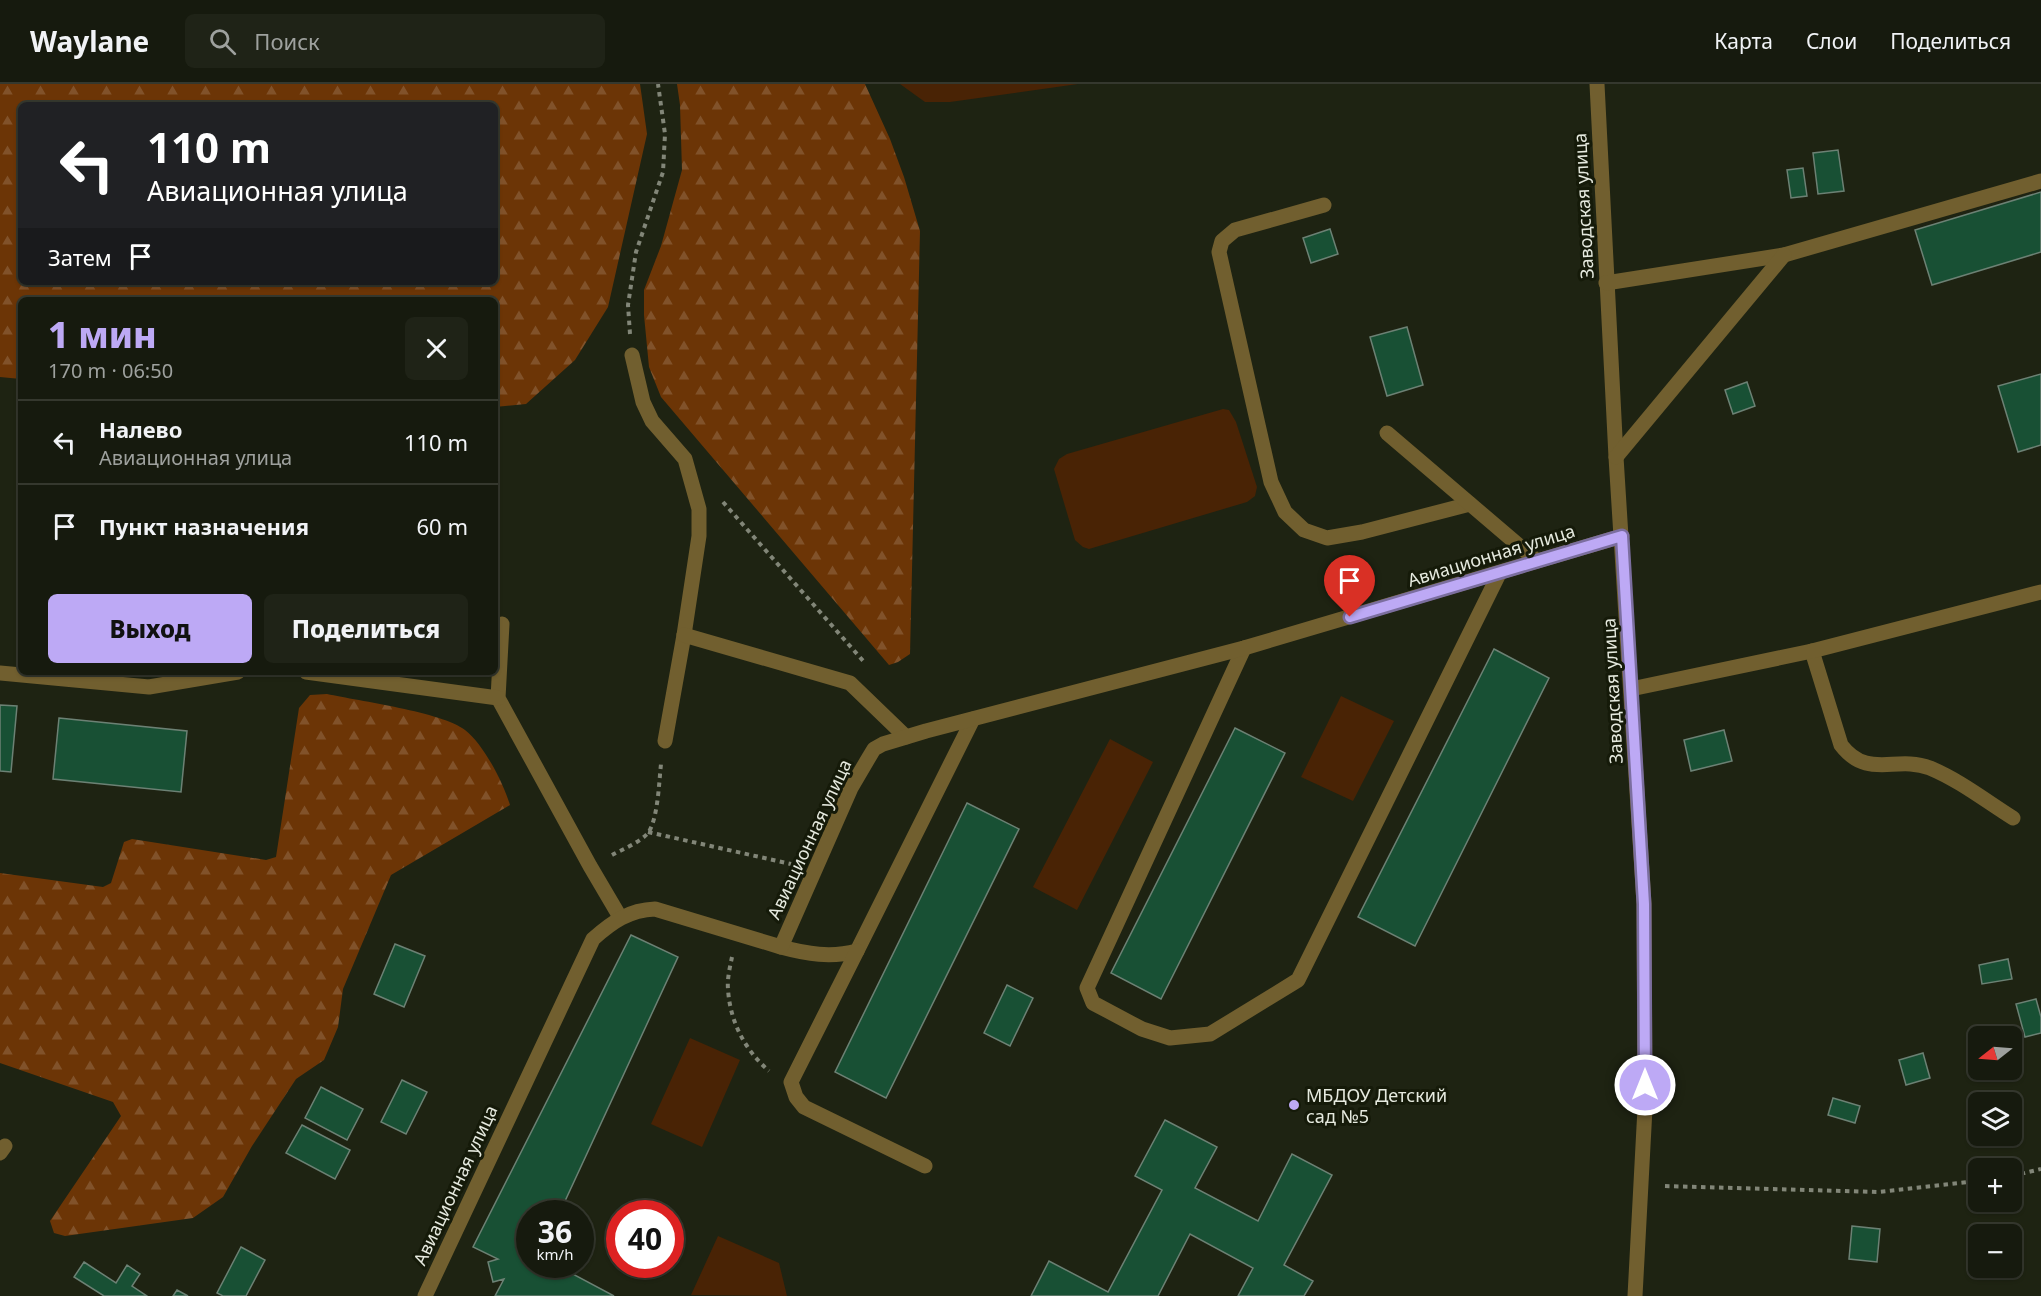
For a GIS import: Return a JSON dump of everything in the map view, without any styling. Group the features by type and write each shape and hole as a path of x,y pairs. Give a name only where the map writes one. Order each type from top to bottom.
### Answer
{"street":[{"name":"Заводская улица","path":"1597,84 1606,283 1644,904 1645,1108 1635,1296"},
{"path":"1606,283 1784,255 2041,181"},
{"path":"1324,205 1235,230 1222,241 1219,252 1271,483 1275,492 1285,512 1304,530 1326,538 1392,525 1470,504"},
{"path":"1616,457 1784,255"},
{"path":"632,356 642,402 652,421 685,459 699,509 699,536 665,741"},
{"path":"1387,433 1537,561"},
{"name":"Авиационная улица","path":"425,1296 593,939 620,917 642,910 655,909 781,947 851,788 874,749 906,737 1244,648 1622,536"},
{"path":"1244,648 1087,988 1093,1004 1142,1029 1170,1038 1210,1034 1298,980 1499,574"},
{"path":"1631,689 1812,651 2041,592"},
{"path":"502,624 498,698 620,917"},
{"path":"684,634 850,683 906,737"},
{"path":"1812,651 1840,745 1850,756 1862,763 1875,765 1903,763 1928,768 1948,777 2013,818"},
{"path":"0,673 18,675"},
{"path":"21,675 149,687 220,675"},
{"path":"328,675 498,698"},
{"path":"925,1166 804,1107 796,1097 791,1082 973,719"},
{"path":"781,947 824,955 841,955 857,951"}],"path":[{"path":"632,356 628,305 636,252 663,172 665,134 658,84"},
{"path":"716,494 871,669"},
{"path":"590,866 638,841 648,832 654,818 665,741"},
{"path":"648,832 815,869"},
{"path":"735,933 728,989 735,1027 753,1057 774,1075 791,1082"},
{"path":"2022,1174 2041,1169"},
{"path":"1642,1184 1694,1188 1878,1192 1968,1182"}],"shaded area":[{"path":"900,84 1078,84 950,102 925,102"},
{"path":"1223,409 1229,410 1236,422 1257,487 1255,496 1247,502 1089,549 1075,540 1054,469 1059,459 1067,454"},
{"path":"1341,696 1394,721 1353,801 1301,777"},
{"path":"1110,739 1153,762 1077,910 1033,887"},
{"path":"690,1038 740,1060 702,1147 651,1124"},
{"path":"718,1236 779,1263 787,1296 691,1295"}],"green space":[{"path":"0,84 640,84 647,134 608,307 575,360 526,404 498,407 498,297 18,297 18,379 0,377"},
{"path":"677,84 865,84 890,139 920,231 910,654 898,662 889,665 661,397 649,367 644,290 661,246 682,170"},
{"path":"327,694 420,713 465,730 492,764 510,805 391,875 343,989 338,1027 324,1060 296,1079 252,1146 223,1197 193,1218 65,1236 54,1233 50,1221 121,1116 113,1102 0,1063 0,873 103,887 111,883 124,842 132,839 266,860 276,857 299,708 310,695"}],"building":[{"path":"1838,150 1844,191 1818,194 1813,153"},
{"path":"1803,168 1807,196 1791,198 1787,170"},
{"path":"2041,192 2041,252 1932,285 1915,230"},
{"path":"1330,229 1338,254 1311,263 1303,238"},
{"path":"1407,327 1423,385 1387,396 1370,337"},
{"path":"2041,374 2041,445 2018,452 1998,386"},
{"path":"1747,382 1755,406 1733,414 1725,390"},
{"path":"1494,649 1549,678 1415,946 1358,917"},
{"path":"0,705 17,706 11,772 0,771"},
{"path":"59,718 187,731 181,792 53,779"},
{"path":"1235,728 1285,753 1161,999 1111,973"},
{"path":"1724,730 1732,761 1691,771 1684,740"},
{"path":"967,803 1019,829 886,1098 835,1072"},
{"path":"631,935 678,957 565,1200 516,1200 516,1278 580,1278 614,1296 495,1296 504,1279 493,1282 488,1262 498,1259 473,1247"},
{"path":"395,944 425,956 404,1007 374,994"},
{"path":"2008,959 2012,979 1982,984 1979,965"},
{"path":"1007,985 1033,998 1010,1046 984,1033"},
{"path":"2036,999 2041,1017 2041,1033 2025,1037 2016,1004"},
{"path":"1923,1053 1930,1078 1906,1085 1899,1060"},
{"path":"402,1080 427,1092 406,1134 381,1122"},
{"path":"321,1087 363,1109 347,1140 305,1118"},
{"path":"1833,1098 1860,1106 1855,1123 1828,1115"},
{"path":"1165,1120 1217,1147 1195,1188 1258,1221 1292,1154 1332,1175 1284,1265 1313,1281 1304,1296 1238,1296 1253,1268 1190,1234 1158,1296 1031,1296 1049,1261 1108,1292 1162,1190 1135,1176"},
{"path":"302,1125 350,1150 335,1179 286,1153"},
{"path":"1852,1226 1880,1229 1877,1262 1849,1259"},
{"path":"241,1247 265,1260 246,1296 223,1296 217,1293"},
{"path":"84,1262 116,1283 127,1265 140,1274 132,1286 147,1296 104,1296 74,1277"},
{"path":"177,1290 188,1296 173,1296"}],"place":[{"name":"МБДОУ Детский сад №5","path":"1294,1105"}],"route":[{"path":"1350,617 1622,536 1644,904 1645,1085"}]}
